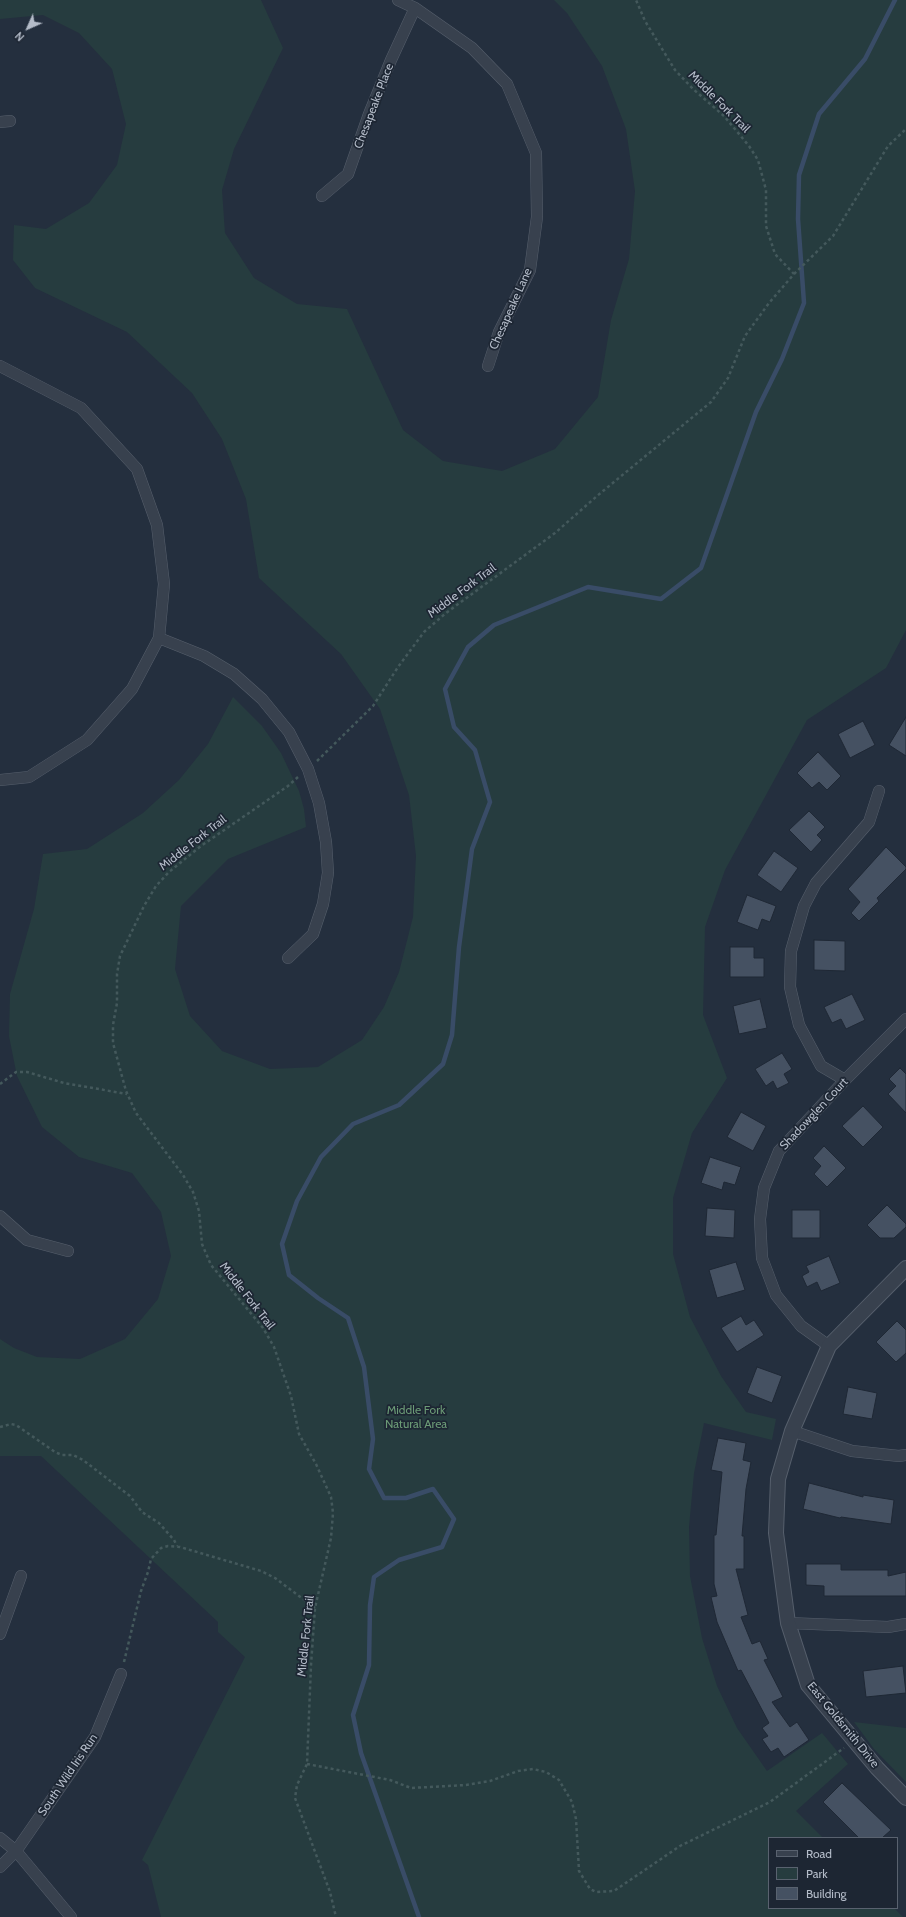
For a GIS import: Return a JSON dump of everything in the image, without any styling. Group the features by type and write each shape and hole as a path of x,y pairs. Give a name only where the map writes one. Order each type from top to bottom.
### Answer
{"street":[{"name":"Chesapeake Lane","path":"398,0 415,8 472,48 507,84 536,153 537,217 530,270 499,332 488,366"},
{"name":"Chesapeake Place","path":"322,196 348,174 369,114 391,60 415,8"},
{"path":"0,366 81,408 137,469 157,525 164,584 159,638 132,689 87,740 29,777 0,780"},
{"path":"159,638 204,656 234,674 262,699 289,732 308,769 319,803 326,842 328,873 323,904 312,934 288,958"},
{"path":"845,1080 822,1066 799,1025 790,987 791,951 804,906 816,883 869,822 879,790"},
{"name":"Shadowglen Court","path":"829,1346 801,1326 776,1296 762,1258 760,1219 764,1188 779,1151 845,1080 906,1019"},
{"path":"0,1216 27,1240 68,1251"},
{"path":"829,1346 906,1268"},
{"name":"East Goldsmith Drive","path":"829,1346 792,1431 778,1479 776,1533 788,1623 808,1685 854,1741 906,1798"},
{"path":"792,1431 852,1451 899,1456 906,1455"},
{"path":"0,1634 21,1576"},
{"path":"788,1623 888,1627 906,1624"},
{"name":"South Wild Iris Run","path":"0,1867 16,1851 95,1737 121,1674"},
{"path":"0,1838 16,1851 71,1917"}],"path":[{"name":"Middle Fork Trail","path":"336,1917 330,1892 295,1798 297,1784 307,1764 315,1608 331,1538 333,1513 331,1497 316,1464 299,1434 291,1396 274,1348 263,1328 211,1265 202,1244 199,1211 193,1192 183,1175 136,1113 127,1094 113,1043 113,1024 117,1003 117,974 120,956 144,906 156,886 169,872 250,811 288,786 308,769 373,706 398,667 424,632 446,613 555,533 597,496 711,402 728,378 745,336 769,303 794,274 775,254 766,226 766,190 758,160 749,146 724,116 692,89 675,70 645,21 636,0"},
{"path":"794,274 833,236 888,146 906,129"},
{"path":"0,1084 16,1072 27,1072 64,1083 127,1094"},
{"path":"0,1427 11,1424 16,1425 55,1452 62,1455 73,1455 83,1460 130,1496 142,1512 159,1523 174,1540 178,1547"},
{"path":"121,1674 141,1591 151,1559 161,1548 168,1546 178,1547 261,1571 275,1578 315,1608"},
{"path":"307,1764 390,1780 411,1788 466,1785 490,1780 518,1771 533,1769 546,1772 559,1780 572,1802 576,1819 579,1871 590,1889 596,1892 614,1890 680,1846 770,1802 854,1741"}],"green space":[{"name":"Middle Fork Natural Area","path":"0,0 261,0 283,48 234,149 222,190 225,233 254,278 297,304 347,309 403,430 443,461 502,471 555,449 598,397 611,320 629,259 635,191 626,129 602,66 567,13 554,0 906,0 906,630 886,668 807,720 725,870 705,927 703,1015 727,1078 692,1133 673,1198 673,1254 690,1317 721,1376 746,1412 776,1419 772,1440 704,1423 694,1473 689,1527 690,1576 702,1638 717,1686 737,1728 767,1771 822,1733 848,1764 796,1811 822,1837 768,1837 768,1909 895,1909 903,1917 161,1917 148,1865 142,1860 245,1657 218,1632 218,1622 41,1456 0,1456 0,1339 14,1348 37,1357 80,1359 125,1339 158,1299 171,1256 161,1212 132,1173 79,1157 42,1127 17,1076 9,1036 10,994 34,909 43,854 87,849 143,813 179,780 208,744 233,697 262,726 281,753 299,791 304,809 306,827 228,859 181,906 175,969 190,1016 222,1051 270,1069 318,1067 362,1040 384,1007 399,972 413,917 416,856 409,795 380,709 341,654 259,578 246,499 222,439 192,393 127,332 35,288 13,260 14,225 46,229 89,203 117,165 126,124 112,69 79,33 43,15 0,19"},
{"path":"854,1722 906,1728 906,1782 874,1749"}],"building":[{"path":"906,717 906,756 889,745"},
{"path":"863,721 875,745 850,758 838,734"},
{"path":"818,752 841,776 827,790 819,782 812,788 797,773"},
{"path":"809,811 825,827 817,835 822,840 811,852 789,830"},
{"path":"886,847 906,867 906,869 877,898 879,901 859,921 851,913 860,902 848,889"},
{"path":"774,851 798,868 781,892 757,875"},
{"path":"747,895 776,906 770,922 762,919 758,930 737,922"},
{"path":"814,940 845,941 845,971 814,970"},
{"path":"730,947 754,947 754,958 764,958 764,977 730,977"},
{"path":"852,994 865,1020 846,1029 841,1019 832,1023 824,1007"},
{"path":"760,999 767,1028 739,1034 733,1006"},
{"path":"782,1053 792,1069 784,1074 789,1083 777,1089 773,1081 766,1086 755,1069"},
{"path":"900,1068 906,1074 906,1113 888,1094 896,1086 889,1079"},
{"path":"863,1106 883,1127 863,1147 842,1126"},
{"path":"741,1112 766,1126 753,1151 727,1137"},
{"path":"824,1146 846,1168 827,1187 814,1174 821,1166 813,1158"},
{"path":"710,1157 741,1167 735,1185 724,1182 722,1190 701,1183"},
{"path":"887,1205 906,1224 906,1227 894,1238 880,1238 867,1225"},
{"path":"707,1208 735,1210 734,1238 705,1236"},
{"path":"792,1210 820,1210 820,1238 792,1238"},
{"path":"829,1256 840,1283 821,1291 817,1282 807,1287 802,1276 809,1272 806,1266"},
{"path":"736,1262 745,1290 717,1298 709,1270"},
{"path":"741,1316 746,1325 754,1320 764,1335 737,1352 721,1328"},
{"path":"897,1321 906,1330 906,1353 896,1362 876,1342"},
{"path":"757,1367 782,1376 772,1403 747,1393"},
{"path":"848,1387 877,1393 872,1419 843,1414"},
{"path":"718,1438 746,1443 743,1460 751,1462 746,1489 742,1536 744,1536 744,1569 736,1569 748,1615 741,1617 752,1644 760,1641 768,1659 764,1660 783,1697 772,1702 790,1727 797,1722 809,1740 784,1757 778,1748 771,1752 762,1739 768,1736 762,1728 769,1723 741,1670 738,1671 717,1622 711,1597 717,1596 714,1584 714,1535 716,1535 722,1472 711,1470"},
{"path":"809,1483 863,1497 863,1495 894,1500 891,1524 840,1518 803,1509"},
{"path":"806,1564 841,1564 841,1570 888,1570 888,1576 906,1572 906,1596 824,1596 824,1586 806,1585"},
{"path":"903,1666 906,1693 866,1697 863,1671"},
{"path":"842,1783 891,1830 883,1837 858,1837 823,1802"}],"waterway":[{"path":"419,1917 361,1753 353,1715 369,1665 370,1605 374,1577 399,1560 442,1547 454,1519 433,1489 406,1498 384,1498 369,1469 373,1439 364,1367 348,1318 318,1298 289,1275 282,1244 297,1201 321,1157 353,1124 399,1105 443,1064 452,1035 459,947 472,849 490,802 475,750 454,727 445,689 468,647 494,625 588,587 661,599 701,568 756,412 782,359 804,303 798,219 799,175 819,114 865,59 895,0"}]}
